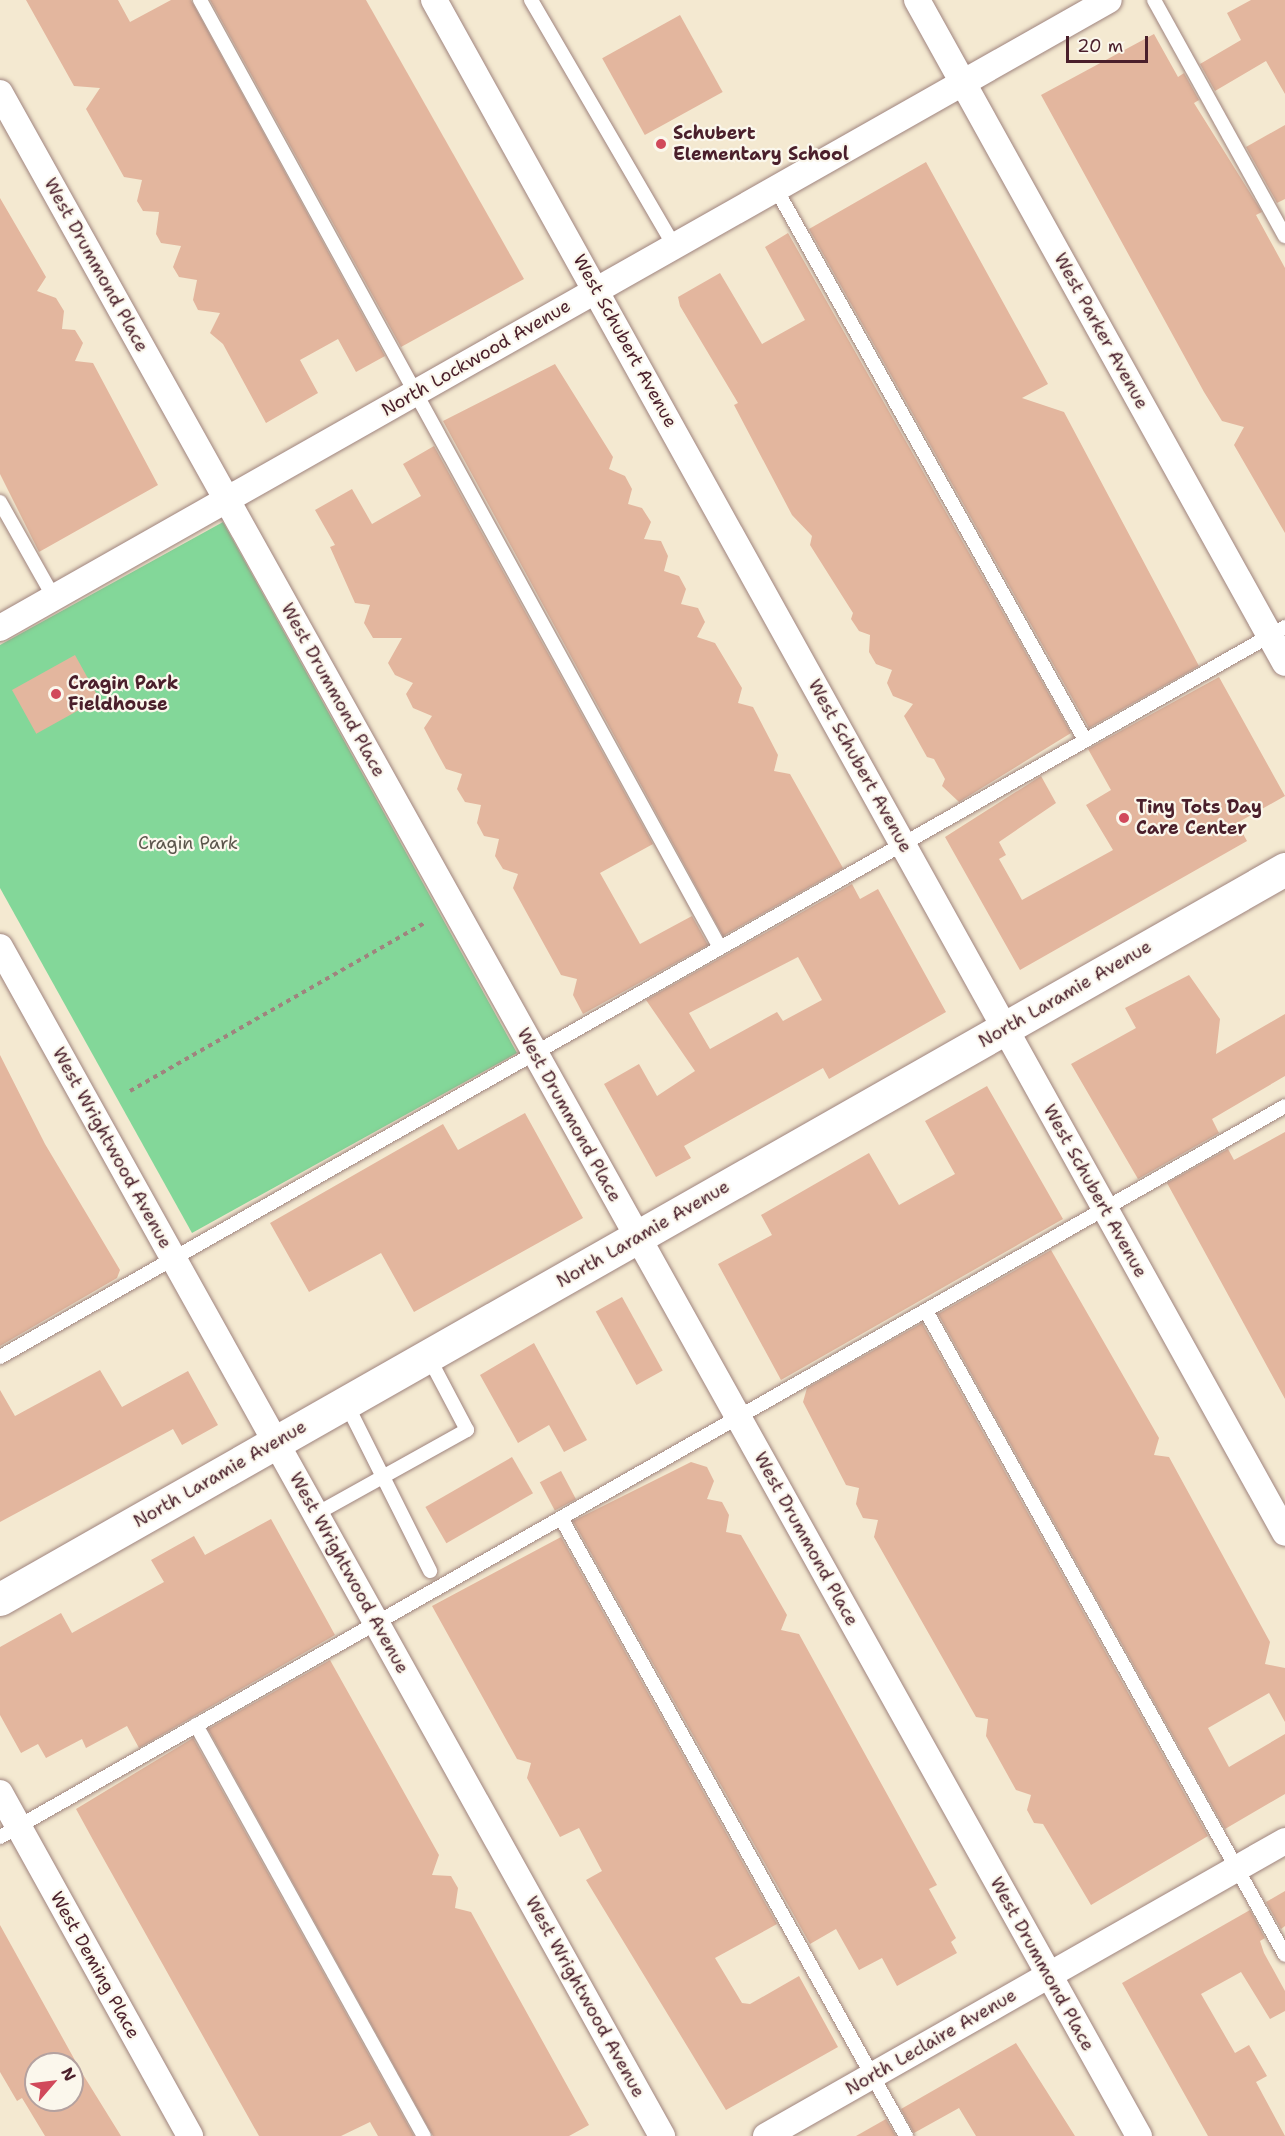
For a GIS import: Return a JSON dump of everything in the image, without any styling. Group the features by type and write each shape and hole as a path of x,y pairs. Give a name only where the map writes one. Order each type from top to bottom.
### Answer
{"street":[{"name":"West Schubert Avenue","path":"434,0 1285,1533"},
{"name":"West Parker Avenue","path":"917,0 1277,631 1285,663"},
{"name":"North Lockwood Avenue","path":"0,628 1109,0"},
{"name":"West Drummond Place","path":"0,93 1138,2136"},
{"name":"North Laramie Avenue","path":"0,1599 1285,869"},
{"name":"West Wrightwood Avenue","path":"0,947 662,2136"},
{"name":"West Deming Place","path":"0,1793 9,1831 190,2136"},
{"name":"North Leclaire Avenue","path":"766,2136 1285,1841"}],"lane":[{"path":"200,0 419,391 720,948"},
{"path":"531,0 674,246"},
{"path":"1154,0 1285,236"},
{"path":"776,189 1085,740"},
{"path":"0,502 54,598"},
{"path":"0,1357 1277,631"},
{"path":"9,1831 1285,1106"},
{"path":"926,1311 1285,1955"},
{"path":"316,1514 467,1430 428,1356"},
{"path":"346,1403 366,1437 379,1479 430,1570"},
{"path":"561,1518 906,2136"},
{"path":"196,1725 424,2136"}],"path":[{"path":"130,1091 426,922"}],"green space":[{"name":"Cragin Park","path":"223,522 517,1053 192,1233 0,888 0,645"}],"building":[{"path":"26,0 118,0 130,22 171,0 191,0 385,356 356,372 338,339 300,360 318,393 266,423 223,344 210,333 220,313 198,310 193,300 197,280 179,277 173,267 181,246 161,243 156,234 159,212 143,211 137,201 142,180 124,177 86,109 100,88 74,86"},
{"path":"210,0 366,0 524,279 401,347"},
{"path":"1251,0 1285,0 1285,94 1266,61 1215,91 1200,64 1241,40 1227,13"},
{"path":"680,15 723,92 645,135 602,58"},
{"path":"1154,34 1178,77 1184,73 1199,100 1194,103 1262,212 1256,215 1285,268 1285,533 1234,445 1244,427 1222,421 1204,392 1041,95"},
{"path":"1285,125 1285,199 1277,203 1246,147"},
{"path":"926,162 1048,384 1022,398 1064,412 1199,666 1089,728 809,229"},
{"path":"0,198 46,277 37,291 56,298 64,311 62,329 75,330 83,343 75,361 93,363 158,485 39,552 0,474"},
{"path":"788,233 1071,733 959,802 942,786 945,779 934,759 927,757 904,716 913,704 893,696 887,683 892,670 876,664 869,652 870,635 859,631 851,619 853,613 810,545 812,536 792,515 734,405 738,403 680,306 678,297 720,273 762,344 805,320 765,247"},
{"path":"555,364 613,457 609,469 625,476 632,489 628,504 642,508 651,522 644,539 661,541 668,556 664,571 679,576 686,589 681,604 698,608 705,622 697,637 715,643 742,688 738,703 753,707 778,755 774,771 790,774 843,868 723,936 443,421"},
{"path":"434,446 653,844 600,873 640,944 692,916 708,945 583,1014 573,995 577,979 561,975 513,888 518,874 503,869 495,856 499,839 484,836 477,823 481,805 465,802 457,789 462,774 446,769 424,728 432,716 413,708 406,694 413,683 395,675 388,663 402,638 373,638 364,623 370,605 355,603 330,547 335,545 315,510 352,489 372,524 421,496 403,464"},
{"name":"Cragin Park Fieldhouse","path":"75,655 99,699 36,734 12,690"},
{"path":"1219,677 1285,796 1237,823 1247,841 1020,970 945,837 1041,776 1056,803 999,842 1006,855 999,859 1022,900 1113,850 1086,805 1111,790 1088,749"},
{"path":"852,884 860,899 878,889 946,1012 829,1079 823,1068 684,1146 691,1158 656,1177 604,1084 639,1064 657,1096 695,1071 646,1000","holes":["798,957 822,1000 783,1021 777,1012 710,1049 689,1013"]},
{"path":"1189,975 1220,1019 1216,1054 1285,1014 1285,1076 1212,1119 1219,1133 1138,1179 1071,1064 1136,1028 1125,1008"},
{"path":"0,1055 45,1144 120,1270 117,1278 0,1346"},
{"path":"987,1086 1063,1219 781,1380 718,1264 772,1235 761,1215 869,1153 899,1205 955,1174 925,1121"},
{"path":"525,1113 583,1218 414,1312 381,1253 309,1292 270,1223 443,1124 458,1150"},
{"path":"1285,1132 1285,1399 1167,1183 1228,1149 1234,1160"},
{"path":"1051,1250 1159,1438 1154,1455 1169,1457 1270,1642 1265,1664 1285,1668 1285,1722 1269,1693 1208,1728 1229,1767 1285,1734 1285,1794 1225,1829 938,1314"},
{"path":"622,1297 663,1370 636,1385 596,1312"},
{"path":"922,1323 1208,1836 1091,1905 1043,1824 1034,1823 1027,1810 1031,1795 1016,1790 986,1736 988,1719 976,1717 874,1537 878,1520 863,1518 856,1504 859,1488 846,1485 803,1402 807,1388"},
{"path":"534,1343 587,1440 564,1452 549,1425 518,1443 480,1375"},
{"path":"100,1370 122,1407 188,1371 218,1425 182,1445 173,1429 0,1522 0,1390 15,1416"},
{"path":"512,1457 533,1493 446,1543 425,1507"},
{"path":"691,1462 707,1467 714,1481 707,1499 722,1502 729,1515 726,1532 741,1535 787,1615 781,1630 799,1634 937,1885 929,1889 956,1938 951,1942 957,1953 897,1986 882,1958 859,1970 836,1929 810,1944 573,1521"},
{"path":"561,1471 576,1499 555,1511 540,1482"},
{"path":"271,1519 335,1635 139,1748 127,1726 86,1748 82,1739 46,1758 38,1744 21,1753 0,1715 0,1647 61,1613 72,1633 164,1582 151,1560 194,1536 205,1555"},
{"path":"561,1537 777,1924 715,1958 742,2003 750,2004 799,1976 838,2047 726,2110 586,1880 602,1871 579,1828 560,1837 527,1778 531,1763 517,1759 432,1606"},
{"path":"330,1660 439,1855 432,1875 451,1876 458,1888 455,1908 471,1912 589,2125 569,2136 433,2136 208,1729"},
{"path":"193,1738 414,2136 378,2136 370,2122 341,2136 259,2136 93,1840 76,1809"},
{"path":"1285,1891 1285,1926 1281,1929 1266,1902"},
{"path":"1250,1910 1265,1938 1260,1941 1264,1953 1285,1991 1285,2011 1270,2019 1241,1972 1201,1994 1235,2053 1249,2045 1267,2076 1256,2082 1285,2136 1208,2136 1122,1983"},
{"path":"0,1925 70,2052 24,2052 24,2101 22,2098 17,2101 0,2072"},
{"path":"1016,2043 1075,2136 976,2136 959,2108 914,2133 901,2109"},
{"path":"84,2076 121,2136 45,2136 30,2112 84,2112"},
{"path":"886,2119 896,2136 856,2136"}],"place":[{"name":"Schubert Elementary School","path":"661,144"},
{"name":"Cragin Park Fieldhouse","path":"56,694"},
{"name":"Tiny Tots Day Care Center","path":"1124,818"}]}
